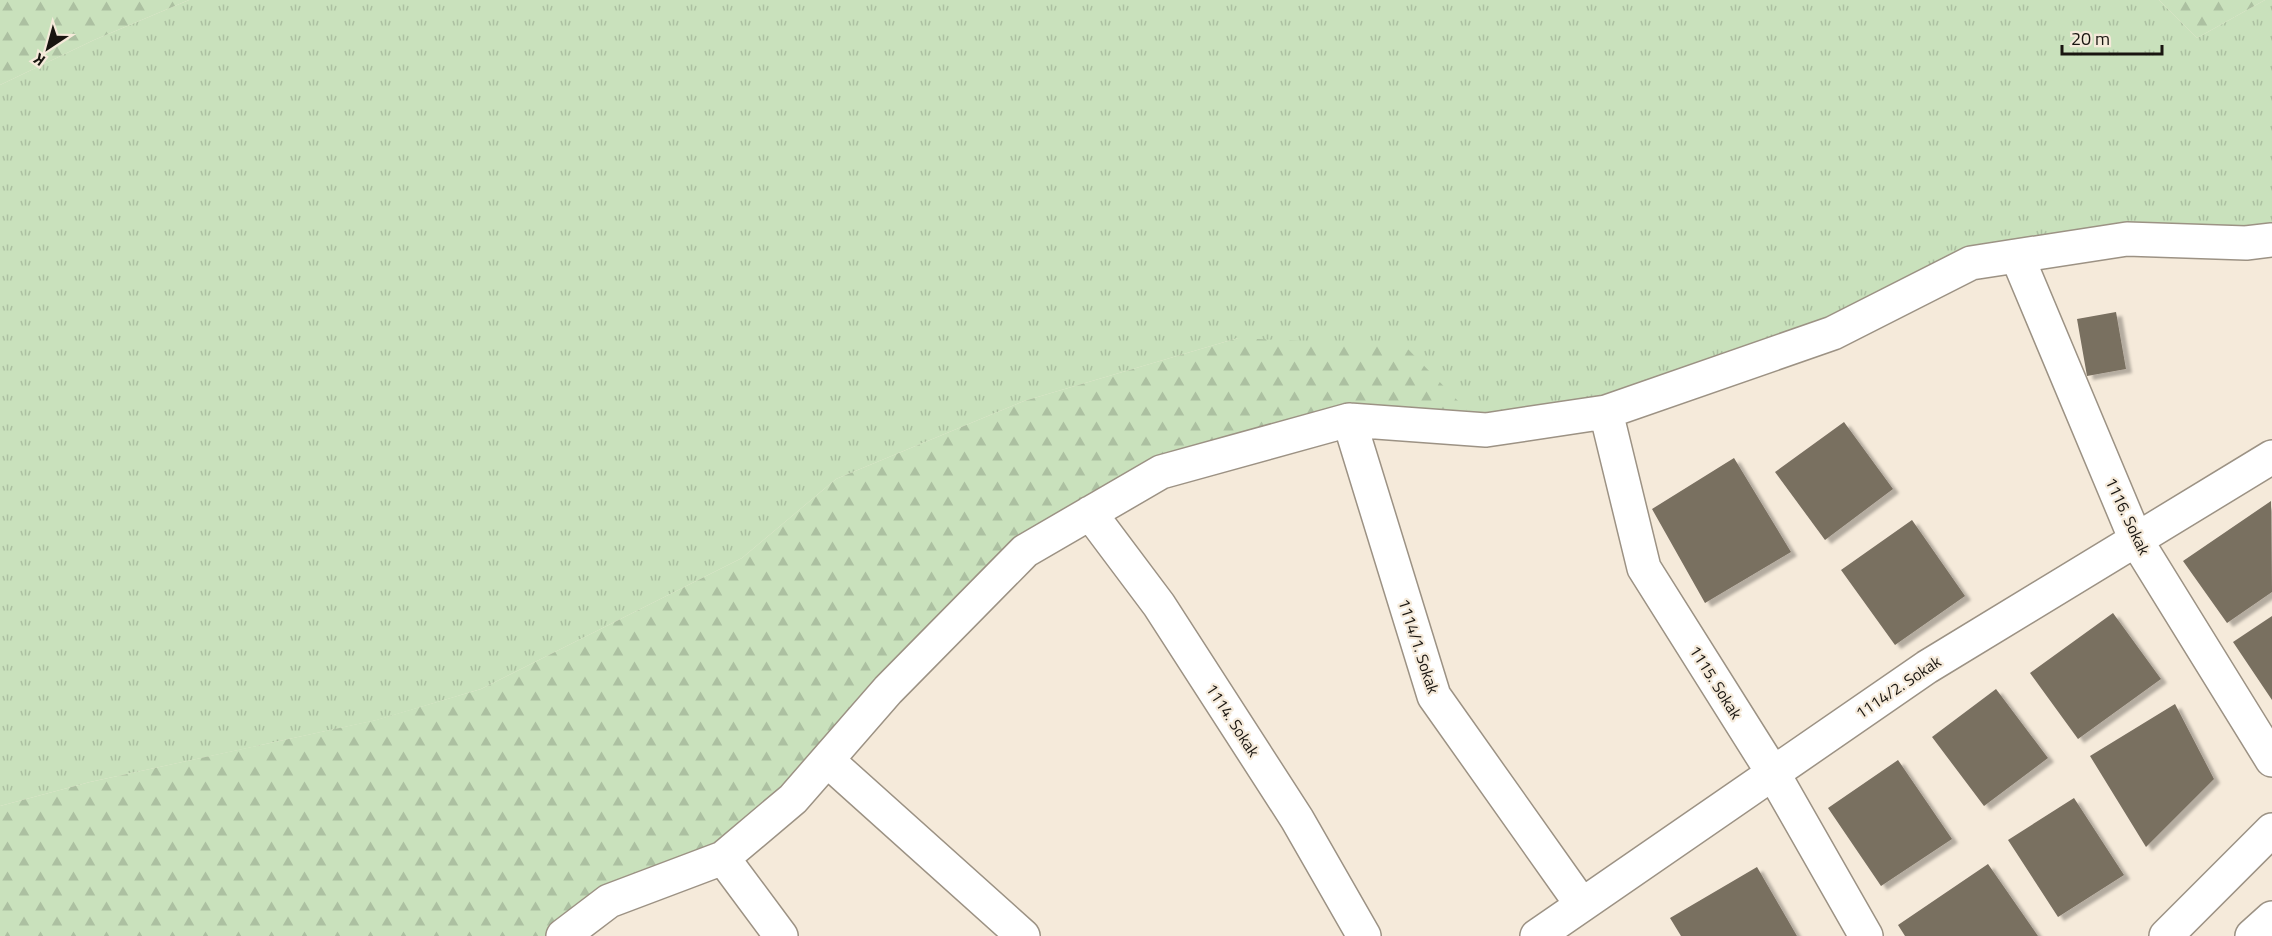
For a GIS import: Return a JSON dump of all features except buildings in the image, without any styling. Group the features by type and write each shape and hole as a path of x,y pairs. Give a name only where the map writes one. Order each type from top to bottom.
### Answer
{"street":[{"path":"562,936 609,901 723,858 793,799 888,690 1025,550 1161,472 1349,420 1486,430 1606,412 1833,333 1971,263 2127,239 2246,243 2272,240"},
{"name":"1116. Sokak","path":"2017,256 2136,540 2272,760"},
{"name":"1115. Sokak","path":"1606,412 1644,568 1773,773 1866,936"},
{"name":"1114/1. Sokak","path":"1349,420 1434,696 1582,905"},
{"name":"1114/2. Sokak","path":"1537,936 1927,667 2272,457"},
{"name":"1114. Sokak","path":"1090,513 1160,605 1297,819 1364,936"},
{"path":"827,760 1023,936"},
{"path":"2166,936 2272,830"},
{"path":"723,858 781,936"},
{"path":"2252,936 2272,918"}],"green space":[{"path":"0,0 189,0 94,40 0,85"},
{"path":"189,0 2159,0 2197,38 2265,0 2272,0 2272,240 1971,263 1833,333 1486,430 1238,338 1024,401 836,479 742,558 481,689 377,720 90,782 0,806 0,85 94,40"},
{"path":"2159,0 2265,0 2197,38"},
{"path":"1238,338 1405,346 1486,430 1349,420 1161,472 1025,551 793,799 563,936 0,936 0,806 90,782 376,720 481,689 742,558 836,479 1024,401"}]}
